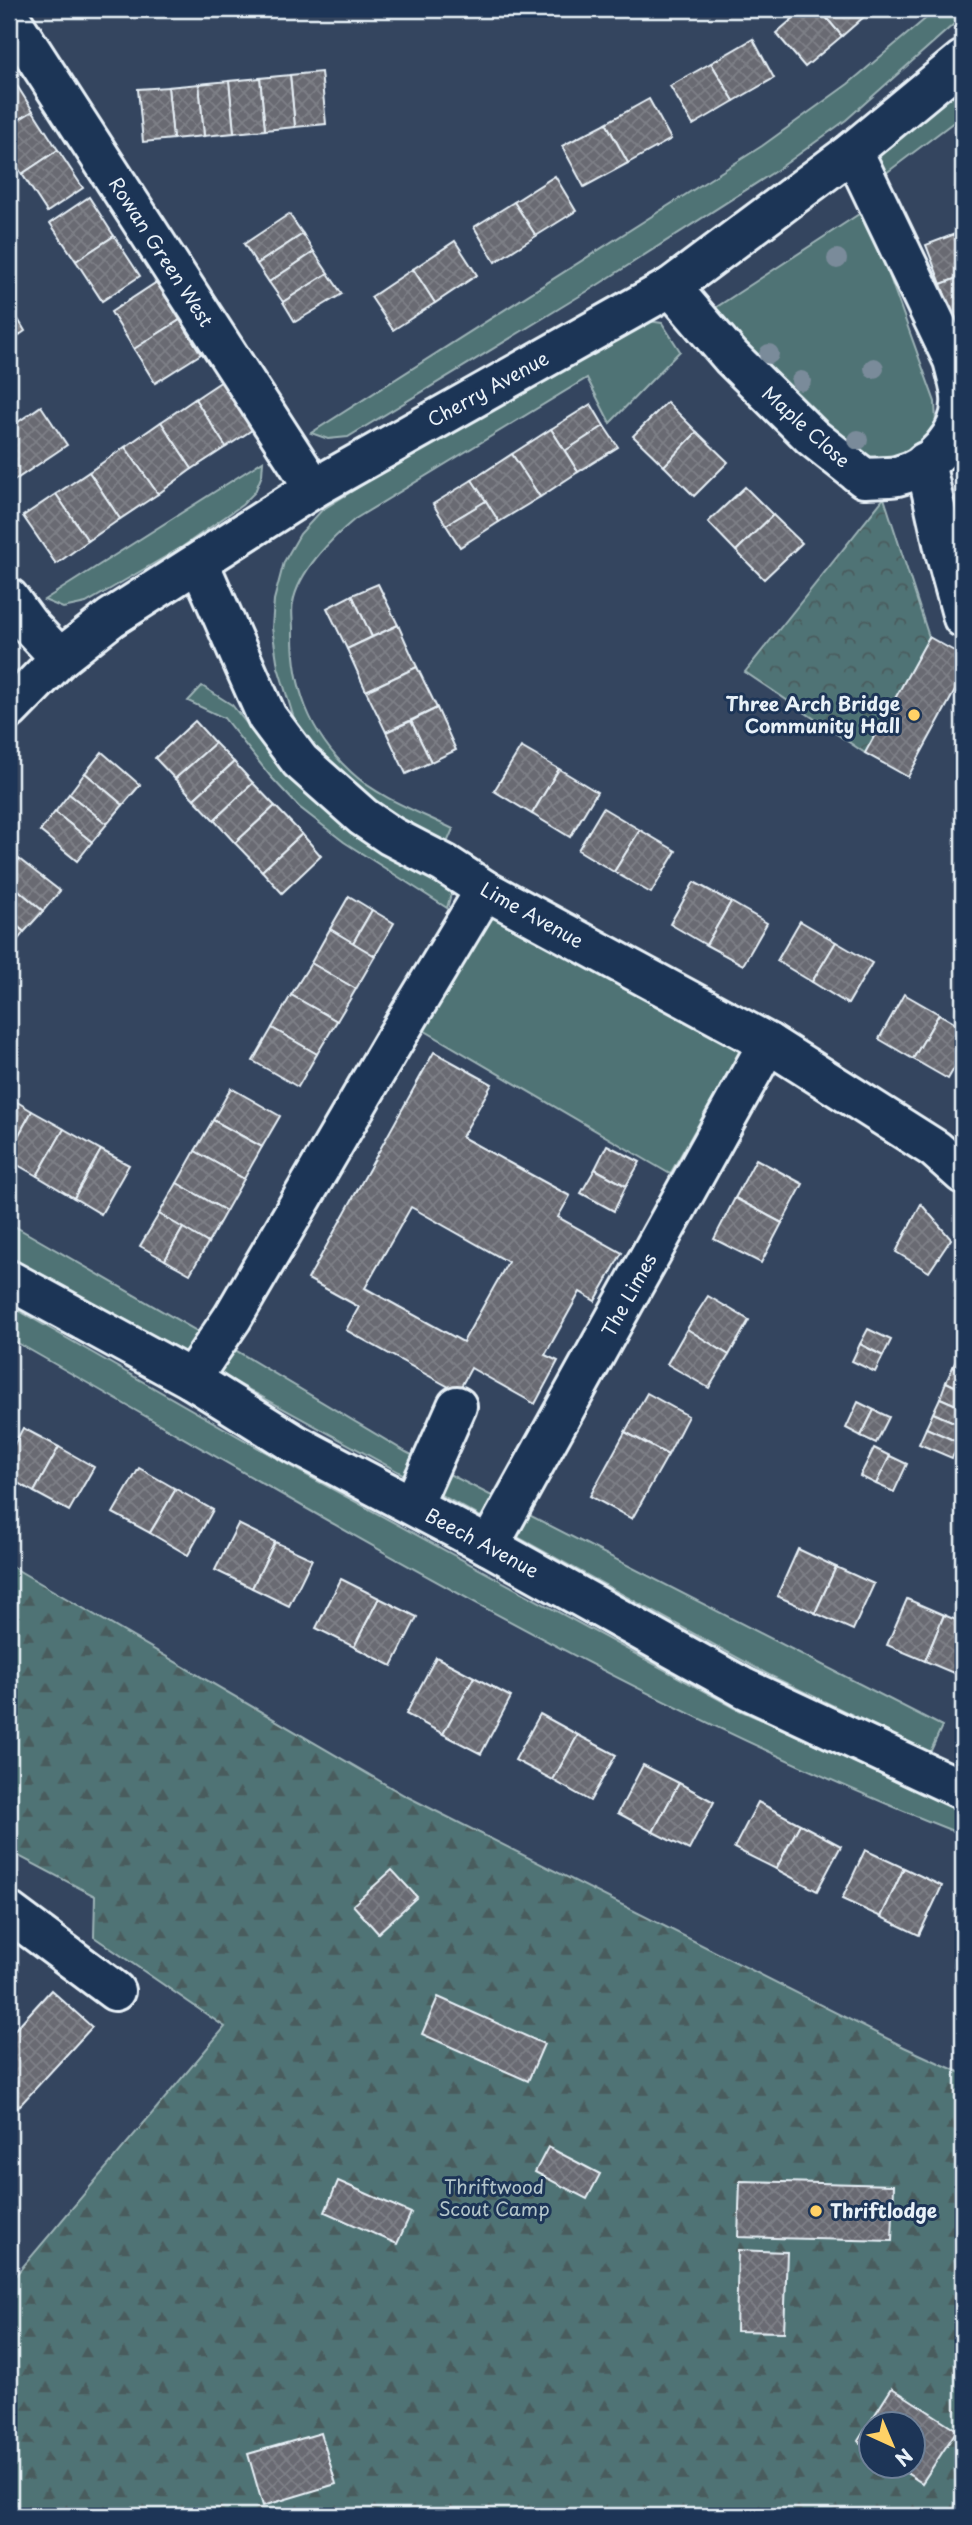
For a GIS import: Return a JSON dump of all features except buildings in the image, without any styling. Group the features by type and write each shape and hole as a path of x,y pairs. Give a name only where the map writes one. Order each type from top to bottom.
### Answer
{"street":[{"name":"Rowan Green West","path":"9,16 314,488"},
{"name":"Cherry Avenue","path":"9,710 60,658 111,618 314,488 671,287 853,151 963,60"},
{"name":"Maple Close","path":"671,287 740,366 812,437 864,478 898,476 925,462 950,443 959,421 961,399 953,360 853,151"},
{"path":"925,462 963,618"},
{"name":"Lime Avenue","path":"199,563 267,717 300,761 363,817 485,890 768,1043 934,1149 963,1174"},
{"path":"9,598 28,624 60,658"},
{"path":"191,1379 233,1317 485,890"},
{"name":"The Limes","path":"489,1546 768,1043"},
{"name":"Beech Avenue","path":"9,1280 191,1379 295,1444 489,1546 744,1688 963,1790"},
{"path":"413,1506 457,1406"},
{"path":"9,1912 115,1991"}],"green space":[{"path":"937,9 963,9 963,16 846,120 777,170 596,286 348,437 328,439 311,433 762,146 848,84"},
{"path":"963,83 963,115 881,177 879,157 890,144"},
{"path":"859,214 876,239 935,402 936,423 918,455 870,470 703,316"},
{"path":"642,320 662,323 680,351 610,423 587,378 355,519 317,556 296,591 292,613 293,650 300,689 314,725 336,757 362,781 386,797 453,829 444,850 339,780 296,725 278,667 272,628 274,600 284,562 300,534 322,510 471,417"},
{"path":"263,461 262,475 255,492 242,505 182,547 86,603 63,608 44,600"},
{"path":"884,498 929,637 865,753 745,672"},
{"path":"202,686 232,705 282,768 445,883 451,894 447,908 344,842 299,807 224,718 188,701"},
{"path":"491,912 743,1046 670,1174 420,1028"},
{"path":"9,1223 197,1331 230,1347 406,1452 942,1726 929,1755 884,1730 769,1675 9,1258"},
{"path":"9,1305 297,1470 737,1709 963,1809 963,1835 839,1783 717,1727 477,1604 9,1338"},
{"name":"Thriftwood Scout Camp","path":"9,1565 404,1795 904,2047 963,2074 963,2516 9,2516 9,2283 225,2027 94,1937 95,1896 9,1851"}],"place":[{"name":"Three Arch Bridge Community Hall","path":"914,715"},
{"name":"Thriftlodge","path":"816,2211"}]}
